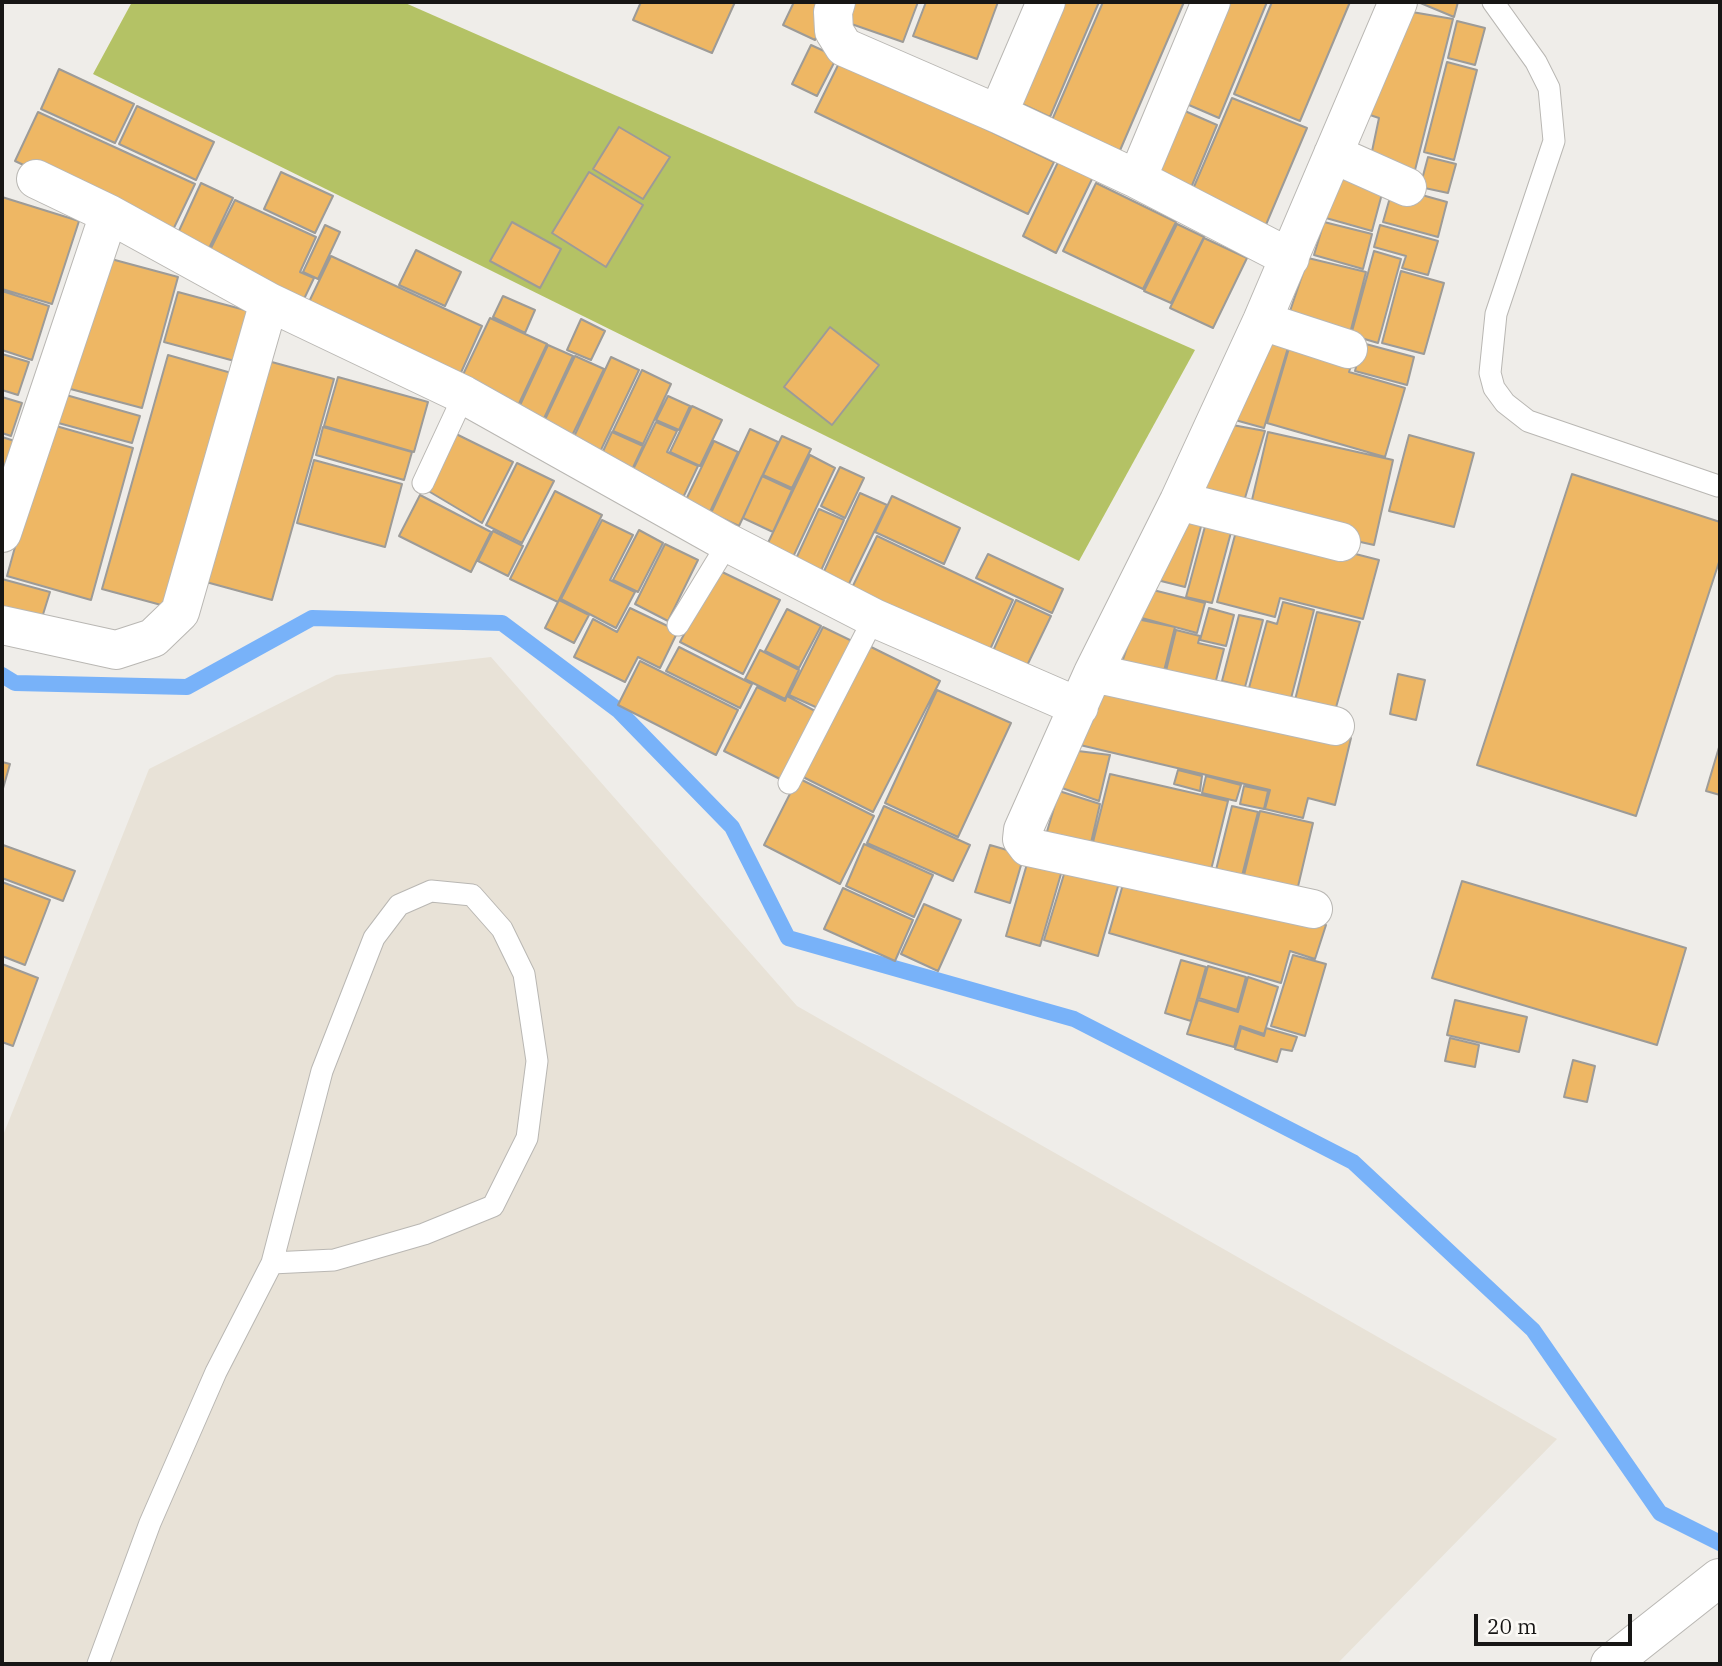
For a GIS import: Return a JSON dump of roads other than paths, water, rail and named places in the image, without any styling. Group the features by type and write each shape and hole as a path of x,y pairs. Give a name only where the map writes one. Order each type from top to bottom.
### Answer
{"street":[{"path":"836,2 832,12 834,31 844,47 1138,179 1290,258"},
{"path":"998,114 1046,2"},
{"path":"1138,179 1211,2"},
{"path":"1313,909 1028,847 1022,839 1023,830 1086,690 1179,501 1262,321 1398,2"},
{"path":"1333,154 1408,187"},
{"path":"36,179 109,214 268,302 464,395 728,543 874,618 1086,690 1335,726"},
{"path":"2,533 109,214"},
{"path":"2,625 116,650 153,638 180,612 268,302"},
{"path":"1262,321 1348,349"},
{"path":"1179,501 1342,542"},
{"path":"1610,1664 1718,1578"}],"lane":[{"path":"1493,2 1536,62 1549,88 1554,141 1496,314 1490,373 1494,388 1504,403 1528,421 1718,486"},
{"path":"424,483 464,395"},
{"path":"678,625 728,543"},
{"path":"789,783 874,618"},
{"path":"97,1664 150,1523 205,1397 272,1263 322,1071 374,938 399,905 431,891 472,895 502,929 524,974 537,1061 527,1138 493,1206 424,1234 334,1260 272,1263"}],"waterway":[{"path":"2,675 15,683 187,687 312,618 502,623 618,710 732,827 788,938 1074,1019 1353,1162 1533,1330 1660,1513 1720,1543"}]}
